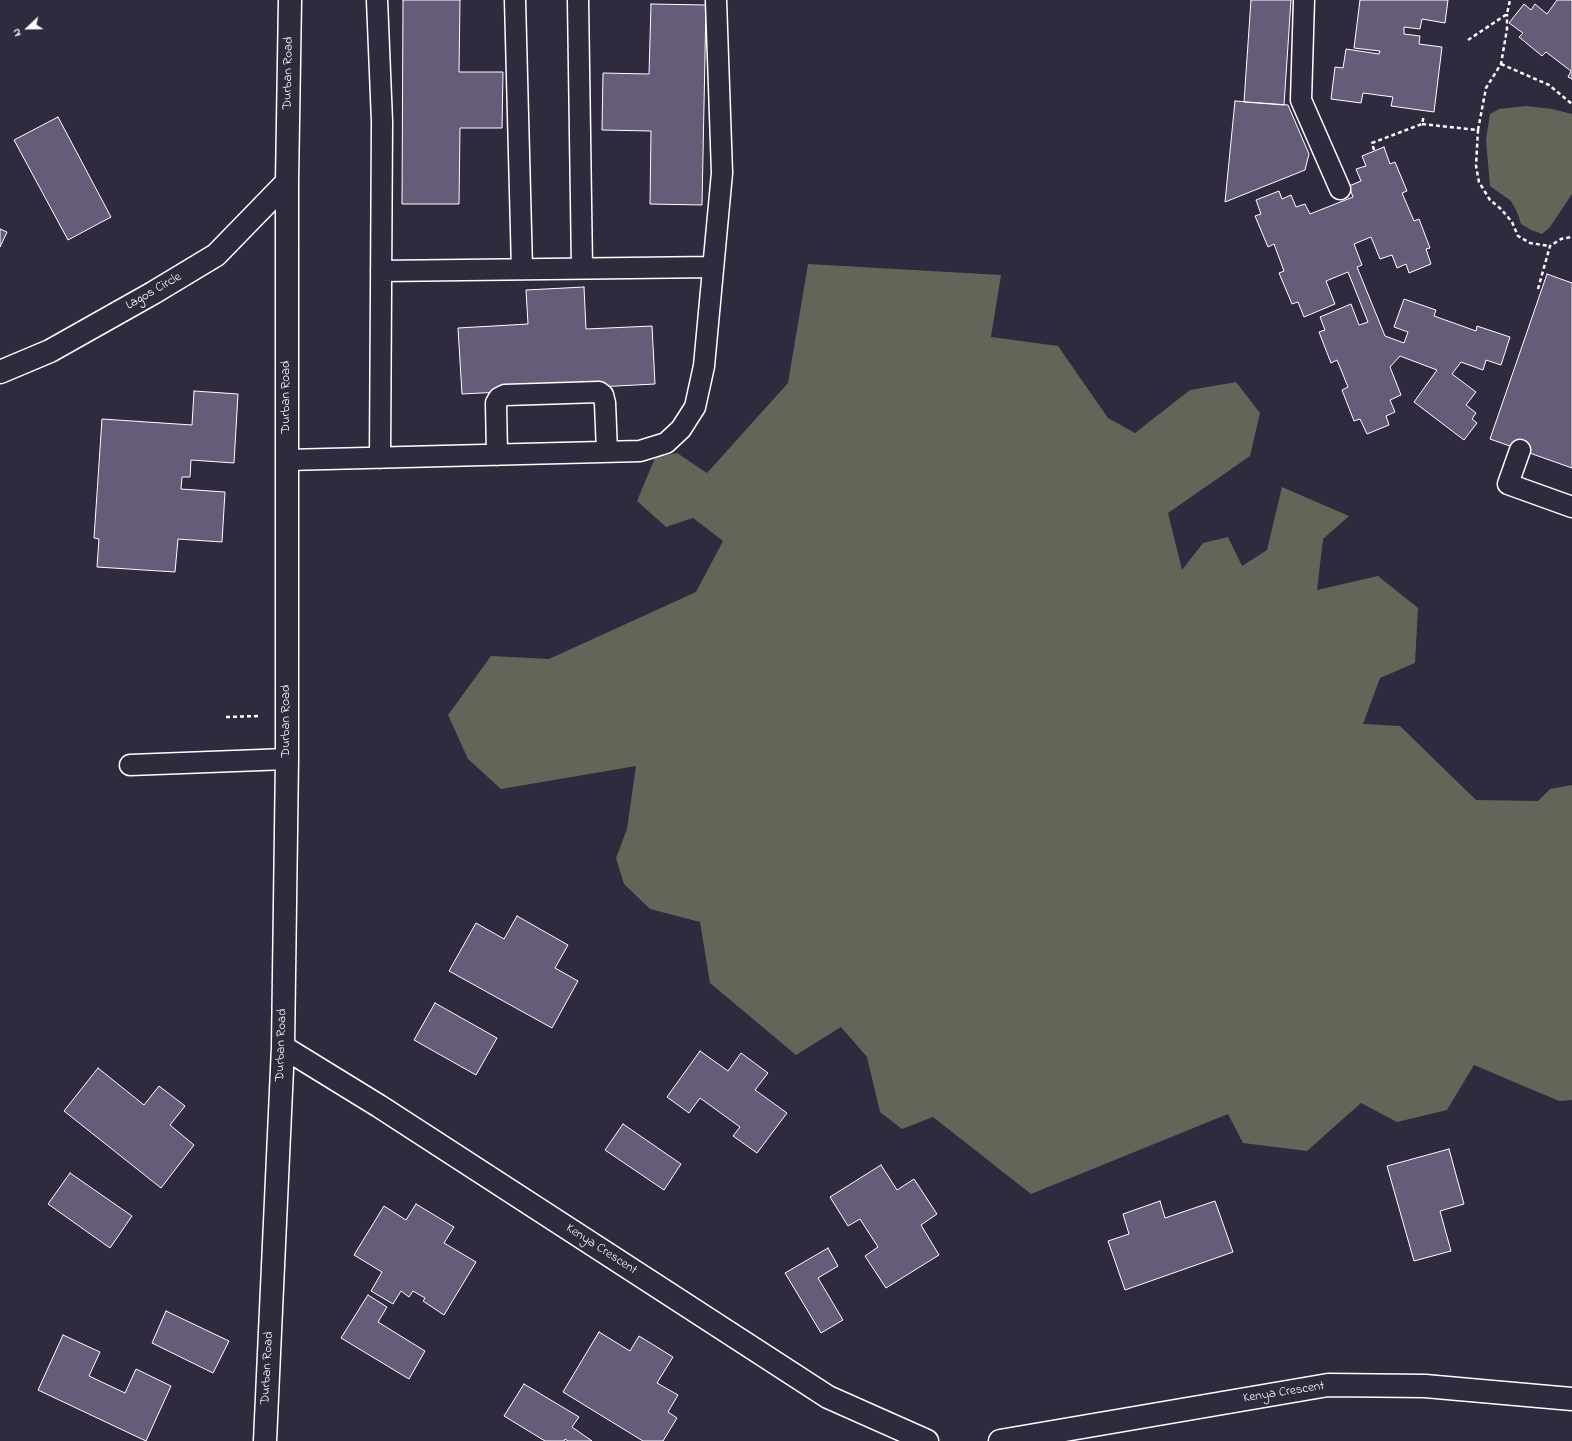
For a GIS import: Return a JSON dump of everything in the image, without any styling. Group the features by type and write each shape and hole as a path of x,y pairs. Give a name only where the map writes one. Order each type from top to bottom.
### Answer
{"street":[{"name":"Durban Road","path":"265,1441 283,1047 287,759 287,182 290,0"},
{"name":"Lagos Circle","path":"0,372 50,351 160,289 216,255 287,182"},
{"name":"Kenya Crescent","path":"283,1047 379,1106 828,1397 927,1441"},
{"name":"Kenya Crescent","path":"1000,1441 1328,1385 1425,1386 1572,1399"}],"lane":[{"path":"377,0 382,121 380,458"},
{"path":"515,0 522,269"},
{"path":"578,0 582,268"},
{"path":"287,460 640,452 666,443 681,429 695,407 704,366 722,173 716,0"},
{"path":"1304,0 1301,100 1340,189"},
{"path":"381,271 713,267"},
{"path":"497,455 496,403 499,398 505,395 599,392 603,395 605,403 607,452"},
{"path":"1520,450 1508,484 1572,507"},
{"path":"130,765 287,759"}],"path":[{"path":"1510,0 1501,64 1486,88 1478,130 1476,166 1479,182 1490,200 1501,209 1512,222 1518,236 1530,243 1550,246 1561,239 1572,237"},
{"path":"1468,40 1507,14"},
{"path":"1501,64 1549,85 1572,104"},
{"path":"1422,124 1424,115"},
{"path":"1374,150 1372,143 1422,124 1478,130"},
{"path":"1538,289 1550,246"},
{"path":"226,717 262,715"}],"green space":[{"path":"1526,106 1552,109 1572,114 1572,194 1550,227 1542,234 1521,224 1511,201 1490,186 1486,140 1490,114 1499,109"},
{"path":"808,264 1001,275 991,337 1058,346 1108,418 1135,433 1190,390 1236,382 1260,413 1250,456 1168,513 1182,570 1203,543 1228,537 1242,566 1267,550 1282,487 1349,516 1323,539 1317,590 1378,576 1418,608 1415,663 1380,678 1363,724 1400,726 1476,800 1538,801 1550,789 1572,785 1572,1100 1559,1101 1474,1065 1447,1110 1397,1122 1361,1103 1307,1151 1243,1143 1228,1114 1031,1194 933,1117 902,1129 880,1112 867,1057 841,1027 796,1055 710,983 700,922 650,909 624,884 616,858 627,829 636,766 501,789 468,759 448,715 491,656 549,659 696,592 723,541 693,518 666,527 637,501 655,458 677,453 707,473 788,383"}],"building":[{"path":"403,0 460,0 459,72 503,72 502,128 460,128 459,204 402,204"},
{"path":"1251,0 1291,0 1284,105 1244,102"},
{"path":"1360,0 1448,0 1445,23 1422,19 1420,29 1404,27 1404,34 1420,36 1419,44 1442,47 1434,112 1391,106 1393,97 1363,93 1361,103 1331,99 1335,67 1343,68 1346,49 1379,54 1380,51 1354,48"},
{"path":"1557,0 1572,0 1572,79 1568,77 1571,71 1546,52 1542,56 1519,37 1523,33 1509,23 1524,4 1531,10 1535,4 1547,14"},
{"path":"651,4 706,5 702,205 650,204 651,131 602,130 603,73 649,74"},
{"path":"1235,101 1288,105 1309,154 1305,170 1225,202"},
{"path":"58,117 111,217 68,240 14,140"},
{"path":"1384,147 1390,164 1395,162 1407,191 1402,193 1414,221 1419,219 1430,248 1426,249 1431,264 1409,273 1406,264 1397,268 1392,255 1380,259 1371,237 1354,244 1362,265 1357,267 1385,336 1404,343 1408,332 1394,327 1404,299 1436,310 1434,316 1476,331 1477,326 1510,337 1501,365 1486,360 1483,370 1461,362 1452,374 1476,392 1466,405 1476,413 1472,419 1477,423 1464,440 1414,402 1437,370 1400,356 1390,367 1401,395 1390,400 1395,412 1386,416 1389,425 1367,434 1360,419 1354,421 1342,390 1348,387 1337,360 1331,363 1319,332 1325,330 1320,317 1351,304 1359,325 1368,322 1348,272 1326,281 1335,304 1304,317 1298,302 1292,304 1279,273 1284,271 1274,244 1268,247 1255,216 1261,214 1256,200 1279,191 1282,199 1291,195 1296,207 1305,204 1310,214 1353,197 1349,186 1361,181 1356,169 1366,166 1362,156"},
{"path":"0,229 7,232 0,247"},
{"path":"1547,274 1572,283 1572,468 1490,439"},
{"path":"584,287 586,329 652,326 655,384 462,394 458,328 528,324 526,290"},
{"path":"194,391 238,394 234,463 191,460 190,477 182,477 181,489 225,492 222,542 178,539 175,572 97,567 99,539 94,538 102,419 192,425"},
{"path":"517,916 568,945 555,968 578,981 552,1028 449,971 476,923 504,939"},
{"path":"435,1003 497,1038 476,1075 414,1040"},
{"path":"700,1051 728,1071 741,1053 768,1073 755,1090 787,1113 757,1153 733,1136 740,1127 700,1098 689,1113 667,1097"},
{"path":"98,1068 144,1105 159,1086 185,1106 170,1125 194,1145 161,1188 64,1111"},
{"path":"623,1124 681,1164 664,1190 605,1150"},
{"path":"1449,1149 1464,1204 1440,1211 1451,1251 1414,1261 1387,1166"},
{"path":"881,1165 897,1190 914,1179 937,1214 921,1225 939,1255 886,1288 865,1256 878,1247 860,1219 848,1226 830,1197"},
{"path":"70,1173 132,1216 110,1248 48,1204"},
{"path":"1160,1201 1165,1218 1215,1201 1233,1252 1125,1290 1108,1241 1129,1234 1123,1214"},
{"path":"416,1204 454,1227 444,1243 476,1262 444,1315 423,1301 425,1298 413,1291 409,1297 401,1291 393,1304 371,1291 382,1272 354,1255 384,1206 406,1220"},
{"path":"828,1248 838,1266 818,1278 843,1320 821,1333 785,1273"},
{"path":"368,1295 387,1307 378,1322 425,1351 409,1379 341,1338"},
{"path":"166,1311 229,1341 213,1373 152,1343"},
{"path":"599,1332 630,1351 639,1336 673,1357 657,1383 678,1395 668,1412 677,1418 663,1441 643,1441 563,1392"},
{"path":"63,1335 100,1352 89,1376 125,1393 136,1369 171,1386 146,1441 38,1390"},
{"path":"524,1384 579,1417 572,1427 592,1441 568,1441 565,1439 564,1441 545,1441 504,1416"}]}
